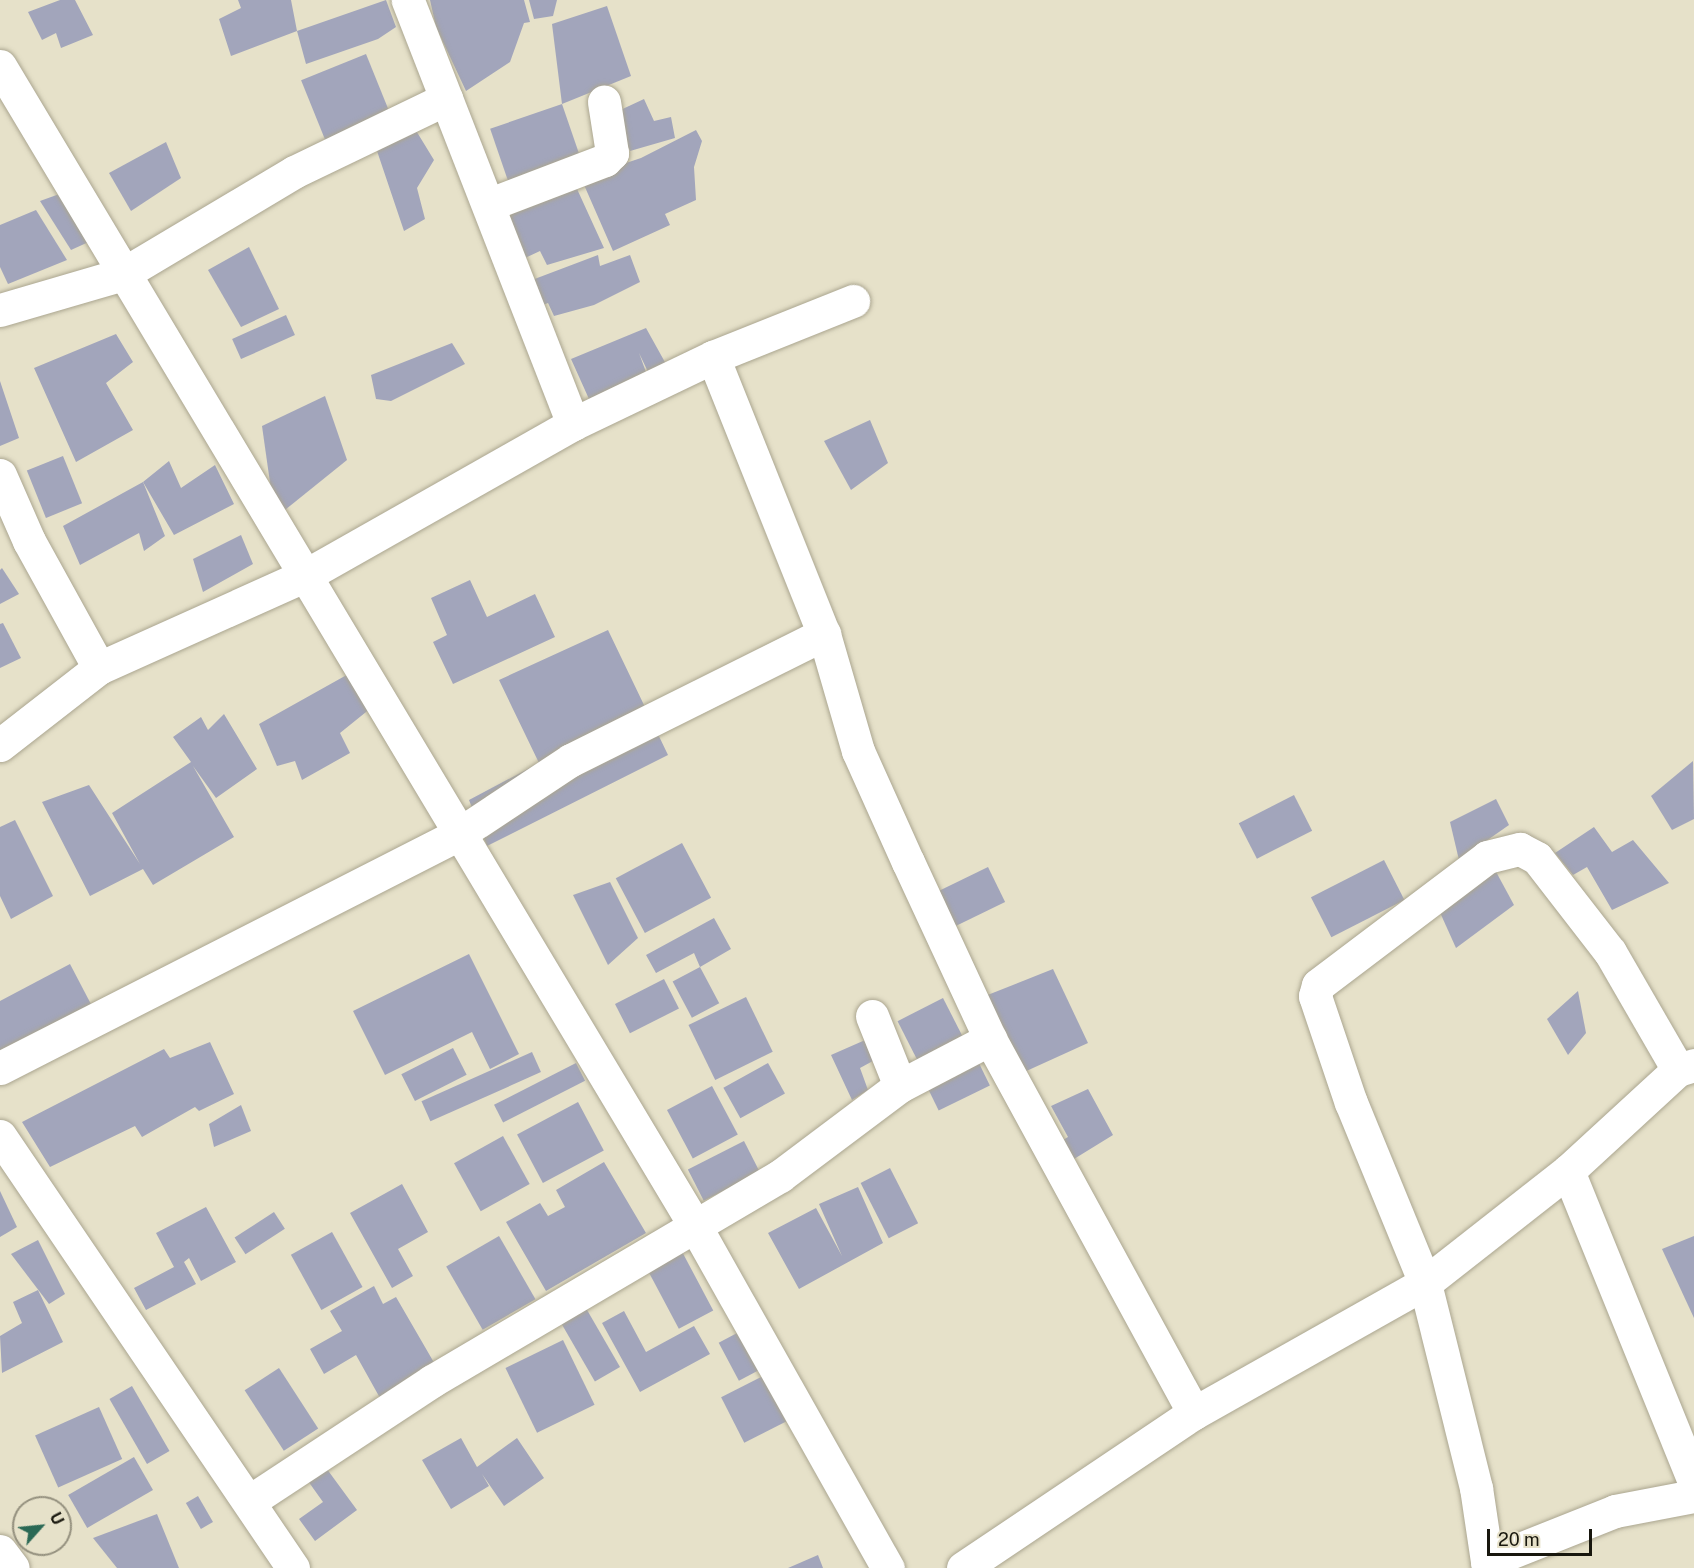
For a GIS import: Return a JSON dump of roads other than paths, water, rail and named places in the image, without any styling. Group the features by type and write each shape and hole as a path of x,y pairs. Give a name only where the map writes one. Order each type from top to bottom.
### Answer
{"street":[{"path":"408,0 490,204 573,424"},
{"path":"0,66 123,274 308,574 459,834 694,1224 888,1568"},
{"path":"0,310 123,274 294,172 446,99"},
{"path":"490,204 605,160 612,153 604,102"},
{"path":"0,745 99,668 308,574 573,424 713,357 853,302"},
{"path":"713,357 824,634 858,751 990,1039 1194,1413"},
{"path":"0,475 29,541 99,668"},
{"path":"0,1068 459,834 571,760 824,634"},
{"path":"963,1568 1194,1413 1425,1284 1568,1171 1686,1068 1610,952 1538,858 1520,849 1487,857 1329,972 1315,996 1350,1103 1425,1284 1476,1488 1488,1565 1615,1511 1694,1496"},
{"path":"872,1016 900,1086"},
{"path":"250,1501 432,1381 694,1224 780,1176 900,1086 990,1039"},
{"path":"0,1136 250,1501 293,1568"},
{"path":"1568,1171 1694,1481"},
{"path":"0,1551 12,1568"}]}
